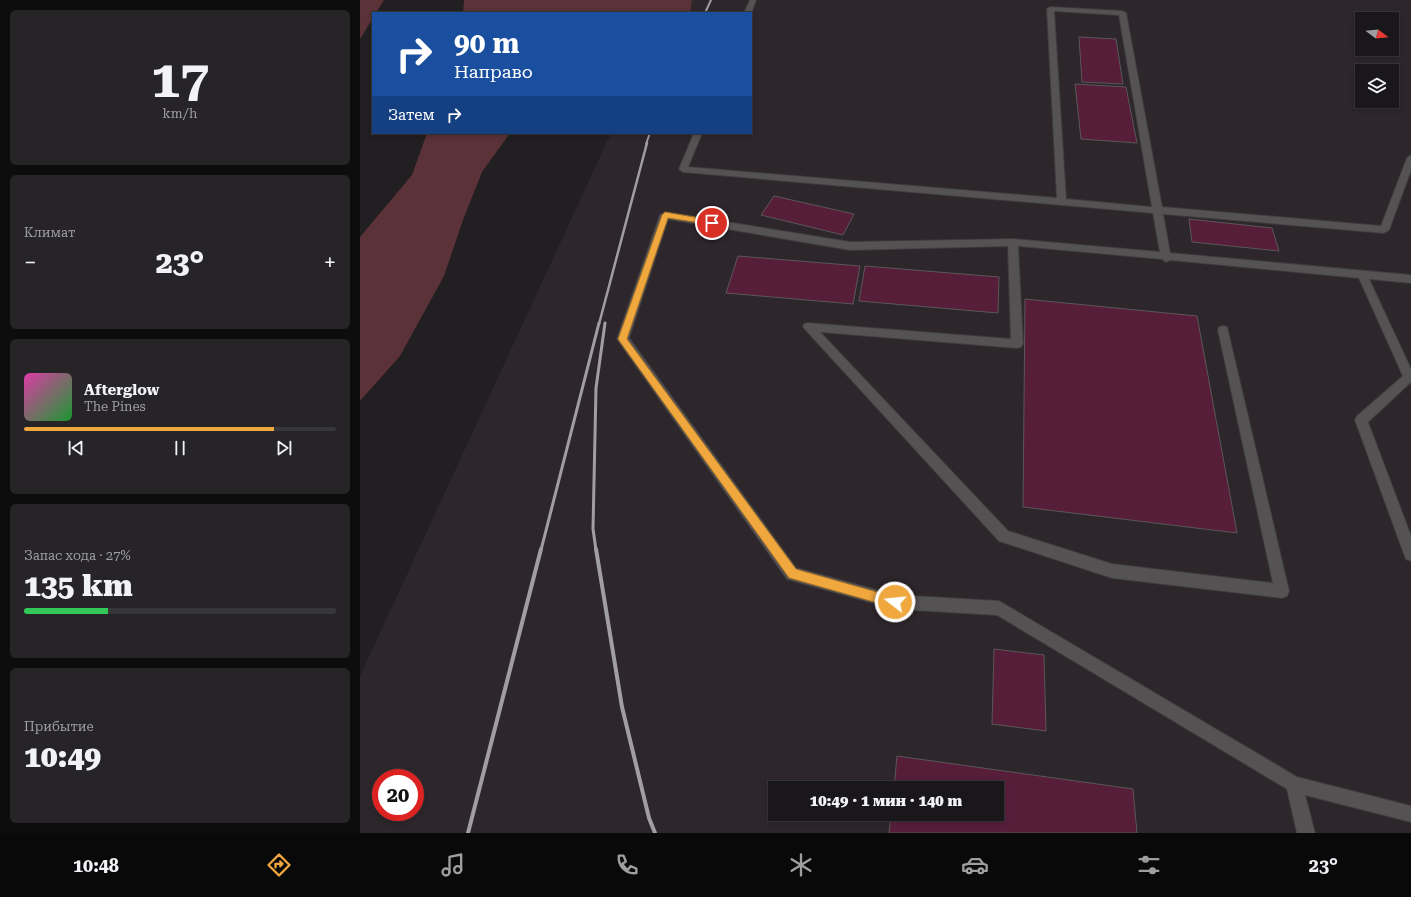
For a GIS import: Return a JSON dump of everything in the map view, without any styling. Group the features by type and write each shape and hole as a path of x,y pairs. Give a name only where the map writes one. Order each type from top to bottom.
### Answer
{"lane":[{"path":"748,12 753,0"},
{"path":"1062,202 1050,9 1122,13 1166,258"},
{"path":"698,134 683,169 1384,230 1411,158"},
{"path":"1411,278 1166,258 1013,242 850,246 665,215 623,339 792,574 895,602 999,608 1294,784 1411,814"},
{"path":"1013,242 1017,344 808,327 1004,536 1112,570 1282,591 1223,330"},
{"path":"1362,274 1409,377 1361,420 1411,554"},
{"path":"1294,784 1306,833"}],"shaded area":[{"path":"360,0 384,0 377,12 372,12 372,20 360,39"},
{"path":"464,0 692,0 690,12 463,12"},
{"path":"673,0 1411,0 1411,833 360,833 360,676 611,134 752,134 752,12 667,12"},
{"path":"427,134 509,134 482,172 463,220 444,276 400,356 360,401 360,237 412,175"}],"building":[{"path":"1079,37 1116,39 1123,84 1082,82"},
{"path":"1075,84 1126,87 1137,143 1081,139"},
{"path":"774,196 854,214 843,235 761,215"},
{"path":"1189,219 1272,228 1279,251 1192,242"},
{"path":"738,256 860,266 853,304 726,293"},
{"path":"865,266 999,277 998,313 859,301"},
{"path":"1025,299 1197,316 1237,533 1023,507"},
{"path":"994,649 1044,655 1046,731 992,724"},
{"path":"897,756 1133,789 1137,833 889,833 890,821 1004,821 1004,781 895,781"}],"railway":[{"path":"705,12 711,0"},
{"path":"646,144 650,134"},
{"path":"599,324 647,143"},
{"path":"541,550 599,323"},
{"path":"596,550 593,529 596,388 605,323"},
{"path":"468,833 541,549"},
{"path":"596,549 622,707 649,818 655,833"}],"route":[{"path":"712,223 665,215 623,339 792,574 895,602"}]}
